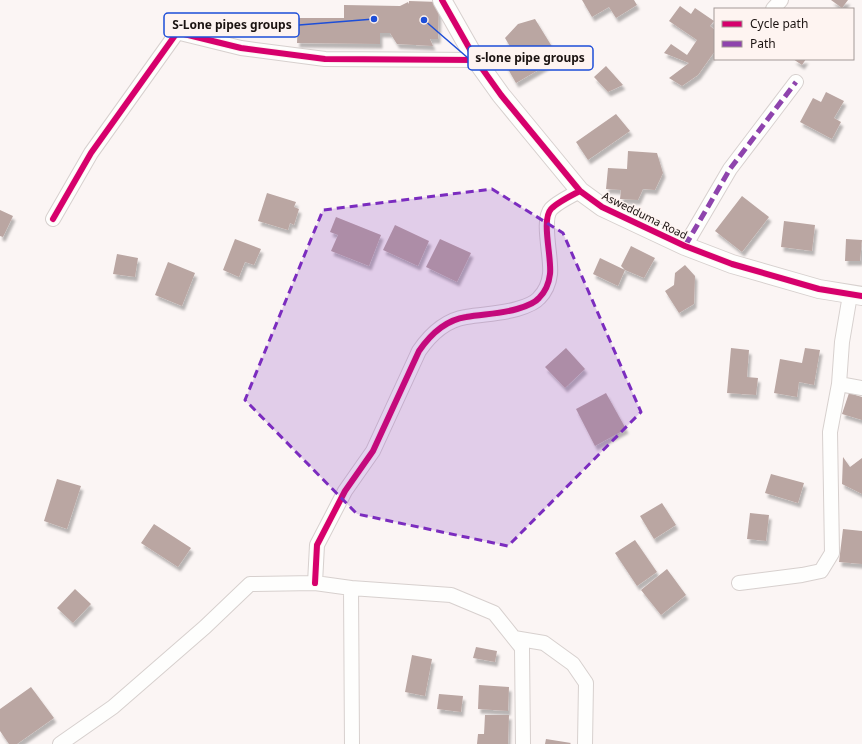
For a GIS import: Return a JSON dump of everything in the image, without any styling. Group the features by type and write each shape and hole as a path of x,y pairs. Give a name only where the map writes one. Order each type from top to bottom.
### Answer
{"street":[{"name":"Aswedduma Road","path":"442,0 476,60 501,95 580,191 602,207 685,246 740,266 819,289 856,296"},
{"path":"774,8 781,0"},
{"path":"53,219 91,153 176,34 180,33 241,48 325,59 476,60"},
{"path":"685,246 730,169 796,82"},
{"path":"315,583 317,545 345,491 373,451 419,351 428,337 453,321 466,317 504,313 525,307 538,300 546,289 550,274 546,217 551,208 580,191"},
{"path":"739,583 802,575 821,571 832,553 830,432 839,384 842,342 856,296"},
{"path":"839,384 862,388"},
{"path":"60,744 113,707 205,627 250,584 315,583 351,588 451,595 494,613 522,648 523,744"},
{"path":"351,588 352,744"},
{"path":"514,638 544,643 573,664 586,683 585,744"}],"highlighted area":[{"path":"492,189 563,233 641,412 508,546 357,514 245,400 323,210"}],"building":[{"path":"582,0 634,0 637,5 616,18 609,7 592,17"},
{"path":"831,0 848,0 842,8"},
{"path":"409,1 439,2 438,39 430,39 433,46 397,44 390,33 380,33 380,44 297,43 298,18 344,18 344,5 400,6 408,2 409,4"},
{"path":"680,6 691,14 695,8 714,21 710,26 714,29 714,52 698,75 682,86 669,78 689,63 664,53 671,44 687,55 697,40 669,21"},
{"path":"535,19 559,58 516,83 500,55 511,48 505,38 518,24"},
{"path":"794,60 805,60 802,65"},
{"path":"606,66 623,85 608,92 594,77"},
{"path":"826,92 844,101 834,118 841,122 832,139 800,122 813,98 821,102"},
{"path":"616,114 630,131 588,160 576,142"},
{"path":"628,151 657,153 663,173 655,190 643,189 638,200 620,199 621,190 606,189 608,168 627,169"},
{"path":"267,193 296,202 294,207 299,209 294,225 290,223 288,230 258,221"},
{"path":"742,196 769,217 742,252 715,231"},
{"path":"0,210 13,216 3,237 0,236"},
{"path":"336,217 381,235 369,266 331,251 338,235 330,232"},
{"path":"784,221 815,225 812,251 781,247"},
{"path":"395,225 429,241 418,266 383,250"},
{"path":"235,239 261,249 254,265 245,262 239,277 223,270"},
{"path":"440,239 471,253 457,282 426,267"},
{"path":"846,239 862,240 860,261 845,261"},
{"path":"631,246 655,258 644,278 625,270 621,266"},
{"path":"117,254 138,258 135,277 113,274"},
{"path":"600,258 625,270 618,286 593,274"},
{"path":"168,262 195,273 182,306 155,295"},
{"path":"685,265 695,276 694,304 679,313 665,291 674,285 675,273"},
{"path":"566,348 585,369 565,388 545,367"},
{"path":"731,348 749,350 747,377 758,378 756,395 727,393"},
{"path":"805,348 820,350 814,385 799,382 797,397 774,393 780,359 802,363"},
{"path":"606,393 626,429 595,446 576,409"},
{"path":"849,393 862,397 862,420 842,414"},
{"path":"843,457 850,467 862,458 862,494 842,484"},
{"path":"771,474 804,483 798,503 765,493"},
{"path":"57,479 81,486 67,529 44,521"},
{"path":"662,503 676,525 654,539 640,516"},
{"path":"750,513 769,515 766,541 747,539"},
{"path":"154,524 191,548 178,567 141,543"},
{"path":"843,529 862,531 862,564 839,562"},
{"path":"635,540 657,572 637,586 615,553"},
{"path":"667,569 686,595 661,615 641,590"},
{"path":"75,589 91,604 73,623 57,608"},
{"path":"476,647 497,651 495,662 473,658"},
{"path":"412,655 432,659 425,696 405,692"},
{"path":"479,685 509,687 508,711 478,709"},
{"path":"31,687 54,718 17,744 9,744 0,731 0,709"},
{"path":"439,694 463,696 461,712 437,709"},
{"path":"485,715 509,715 508,744 477,744 478,734 484,734"},
{"path":"546,739 571,743 545,744"}],"marked path":[{"path":"685,246 730,169 796,82"}],"cycle path":[{"path":"442,0 476,60 501,95 580,191 602,207 685,246 732,264 819,289 862,296"},
{"path":"53,219 91,153 176,34 180,33 241,48 325,59 476,60"},
{"path":"315,583 317,545 345,491 373,451 419,351 433,334 452,321 466,317 511,311 532,304 537,300 543,293 549,281 550,274 547,230 548,214 557,204 580,191"}],"place":[{"name":"S-Lone pipes groups","path":"374,19"},
{"name":"s-lone pipe groups","path":"424,20"}]}
